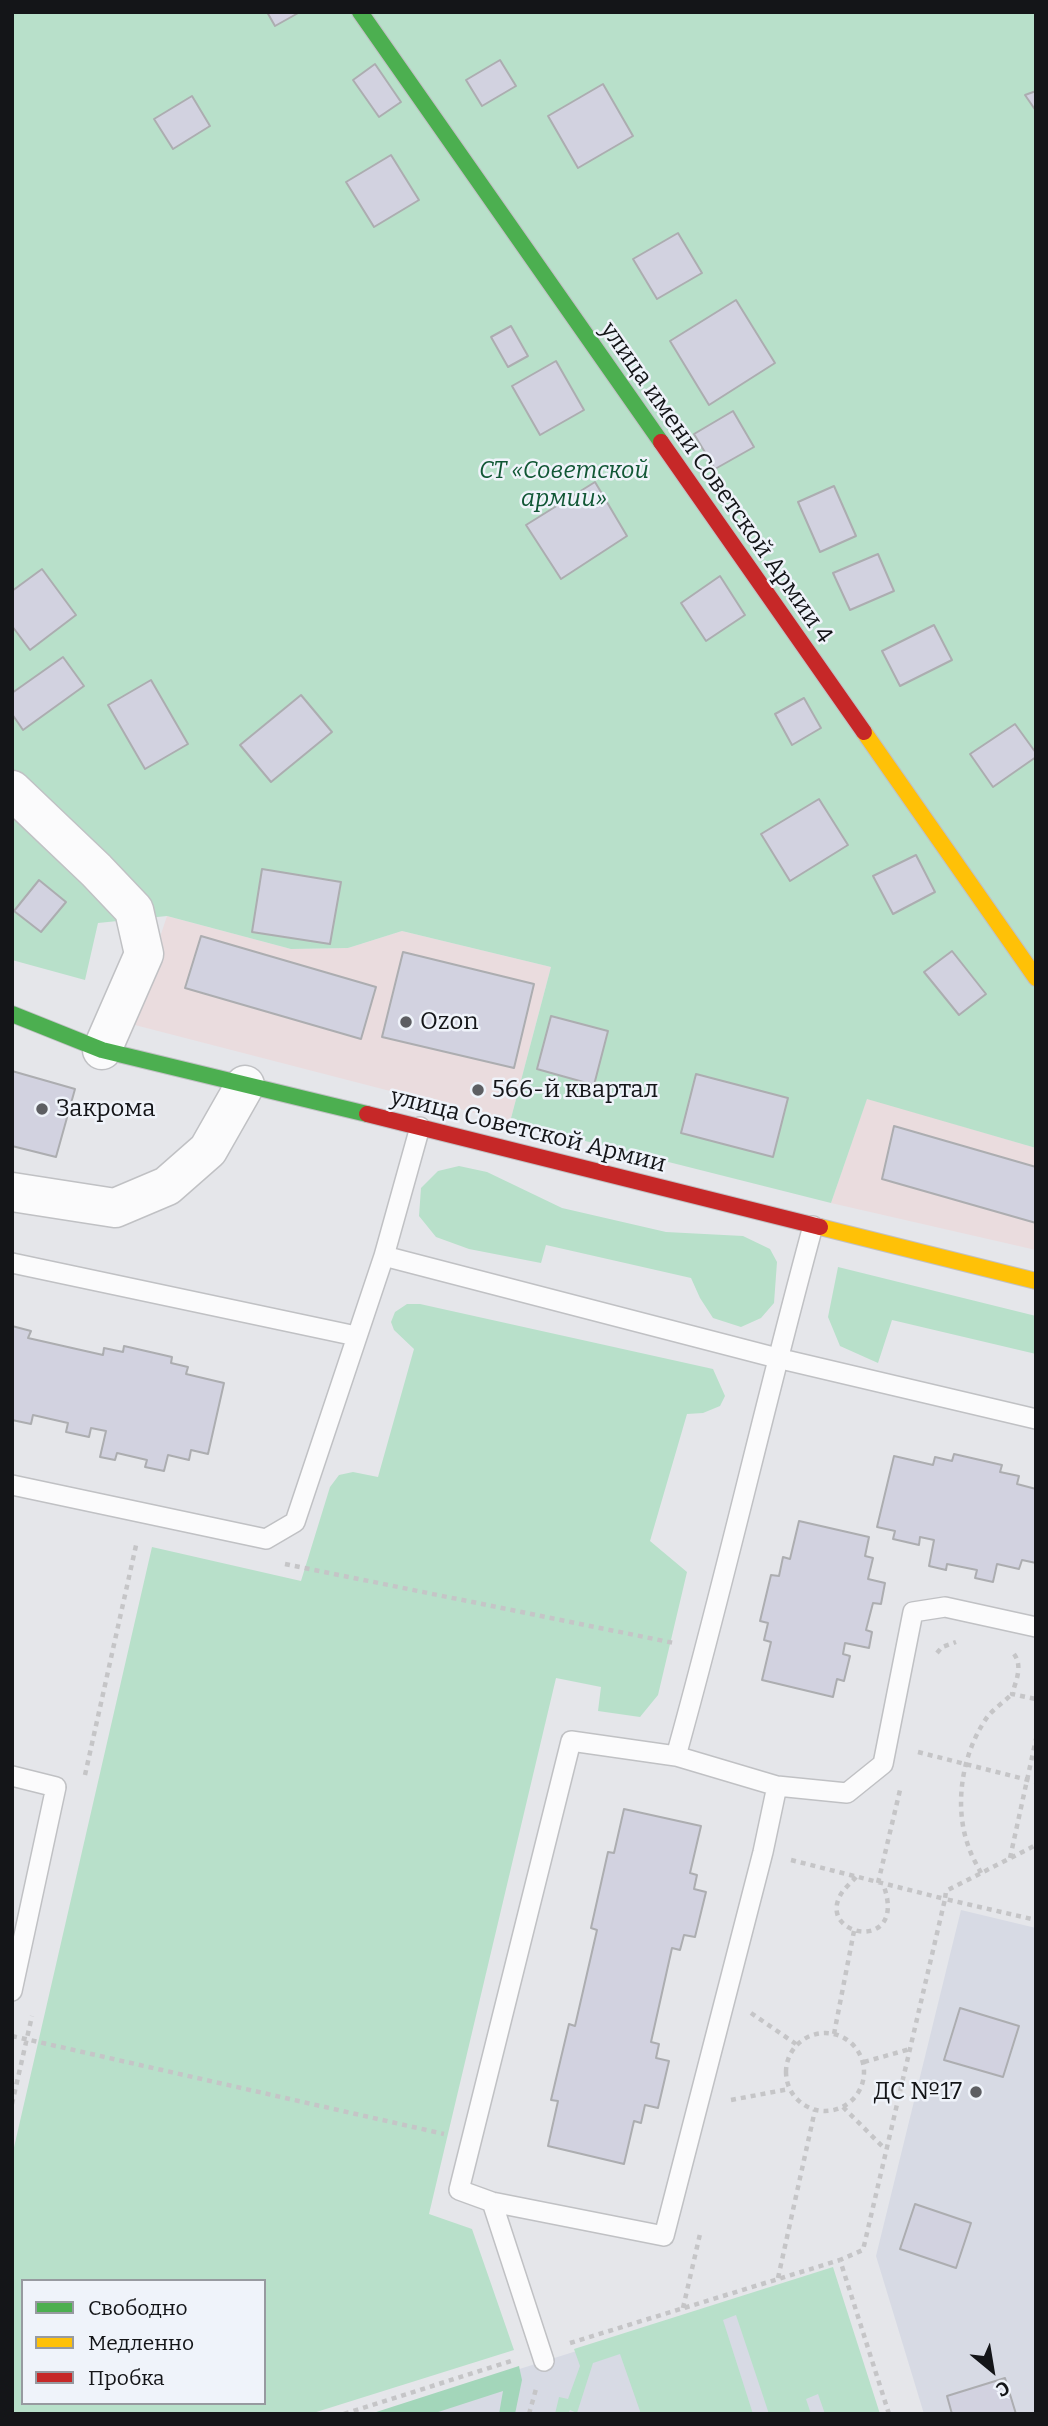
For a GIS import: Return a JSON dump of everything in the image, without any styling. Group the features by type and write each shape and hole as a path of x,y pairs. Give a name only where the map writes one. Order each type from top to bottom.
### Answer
{"street":[{"name":"улица имени Советской Армии 4","path":"360,12 1036,978"},
{"path":"12,790 134,910 144,954 102,1050"},
{"name":"улица Советской Армии","path":"12,1014 102,1050 1036,1281"},
{"path":"12,1192 115,1208 167,1186 208,1150 245,1085"}],"lane":[{"path":"12,1485 265,1539 295,1522 384,1256 420,1127"},
{"path":"676,1756 706,1650 777,1358 813,1226"},
{"path":"384,1256 777,1358 1036,1419"},
{"path":"12,1264 356,1336"},
{"path":"777,1786 763,1852 664,2236 492,2202 459,2190 570,1741 676,1756 777,1786 847,1793 883,1764 913,1612 945,1607 1036,1627"},
{"path":"12,1776 56,1787 12,1991"},
{"path":"492,2202 542,2356"}],"path":[{"path":"265,1539 273,1562 706,1650"},
{"path":"934,1658 942,1647 966,1642"},
{"path":"981,1873 968,1848 961,1816 961,1796 966,1765 975,1739 989,1715 1012,1694 1019,1668 1018,1659 1007,1649"},
{"path":"1012,1694 1036,1699"},
{"path":"1010,1857 1036,1739"},
{"path":"910,1750 1036,1782"},
{"path":"856,1877 838,1899 836,1911 842,1923 854,1931 864,1933 878,1930 887,1917 889,1900 881,1883 904,1777"},
{"path":"344,2414 542,2356 840,2260 863,2250 946,1891 1036,1844"},
{"path":"763,1852 1036,1920"},
{"path":"834,2034 854,1931"},
{"path":"750,2012 796,2044"},
{"path":"834,2034 844,2037 857,2049 864,2062 865,2076 861,2090 852,2102 839,2110 825,2112 797,2101 789,2089 785,2074 787,2059 796,2044 811,2035 834,2034"},
{"path":"12,2036 472,2140"},
{"path":"864,2062 910,2049"},
{"path":"730,2100 789,2089"},
{"path":"843,2107 886,2150"},
{"path":"778,2279 815,2110"},
{"path":"840,2260 889,2414"}],"shaded area":[{"path":"167,916 291,949 348,948 402,931 551,967 510,1122 131,1024"},
{"path":"867,1098 1036,1148 1036,1250 831,1203"},
{"name":"ДС №17","path":"961,1910 1036,1928 1036,2414 924,2414 876,2256"},
{"path":"830,2271 876,2414 377,2414"}],"green space":[{"name":"СТ «Советской армии»","path":"12,12 1036,12 1036,1148 867,1099 831,1203 510,1122 551,967 402,931 348,948 291,949 167,916 98,923 85,980 12,960"},
{"path":"459,1166 487,1172 562,1208 666,1232 743,1236 770,1249 777,1262 774,1303 761,1318 741,1327 713,1318 691,1278 546,1245 541,1263 469,1249 436,1237 419,1216 421,1188 438,1171"},
{"path":"838,1267 1036,1316 1036,1354 892,1320 878,1363 840,1346 828,1317"},
{"path":"407,1304 420,1304 713,1369 725,1396 720,1406 703,1413 687,1414 650,1541 687,1572 658,1695 640,1717 598,1711 601,1687 556,1678 429,2214 472,2229 514,2350 310,2414 12,2414 12,2156 152,1547 301,1581 330,1487 339,1475 353,1472 378,1477 414,1349 394,1330 391,1322 395,1312"},
{"path":"833,2267 880,2414 825,2414 818,2394 806,2399 811,2414 769,2414 736,2315 723,2320 753,2414 641,2414 620,2354 593,2363 577,2413 570,2410 568,2414 555,2414 559,2397 568,2399 580,2366 574,2349"},
{"path":"519,2366 522,2380 515,2414 499,2414 503,2391 432,2414 370,2414"}],"building":[{"path":"267,12 300,12 275,26"},
{"path":"500,60 516,86 482,106 466,80"},
{"path":"375,64 401,102 379,117 353,80"},
{"path":"603,84 633,136 578,168 548,116"},
{"path":"1036,91 1036,111 1025,95"},
{"path":"192,96 210,126 173,149 154,119"},
{"path":"391,155 419,200 374,227 346,182"},
{"path":"678,233 702,273 657,299 633,259"},
{"path":"736,300 775,363 709,405 670,341"},
{"path":"511,326 528,356 508,367 491,337"},
{"path":"556,361 584,410 540,435 512,386"},
{"path":"733,411 754,447 715,469 694,434"},
{"path":"595,482 627,536 561,579 526,525"},
{"path":"834,486 856,536 820,552 798,502"},
{"path":"878,554 894,591 850,610 833,573"},
{"path":"42,569 76,615 30,650 12,626 12,591"},
{"path":"720,576 745,615 706,641 681,603"},
{"path":"934,625 952,660 900,686 882,651"},
{"path":"63,657 84,686 23,730 12,714 12,693"},
{"path":"151,680 188,744 145,769 108,705"},
{"path":"301,695 332,732 271,782 240,745"},
{"path":"804,698 821,728 792,745 775,714"},
{"path":"1015,724 1036,753 1036,757 993,787 970,754"},
{"path":"819,799 848,845 790,881 761,834"},
{"path":"916,855 935,892 893,914 873,876"},
{"path":"262,869 341,882 330,944 252,932"},
{"path":"39,880 66,902 41,932 14,911"},
{"path":"201,936 376,987 361,1039 185,988"},
{"path":"952,951 986,994 959,1015 924,972"},
{"path":"403,952 534,984 514,1068 382,1037"},
{"path":"551,1016 608,1031 594,1085 537,1069"},
{"path":"12,1071 75,1089 56,1157 12,1146"},
{"path":"696,1074 788,1098 773,1157 681,1133"},
{"path":"894,1126 1036,1167 1036,1223 882,1179"},
{"path":"12,1326 31,1331 28,1338 103,1355 104,1348 123,1352 124,1346 172,1357 171,1363 188,1367 186,1374 224,1383 208,1454 191,1450 189,1460 168,1455 164,1471 145,1467 147,1460 117,1453 115,1460 100,1457 106,1431 91,1428 89,1437 66,1432 68,1423 33,1415 31,1424 12,1420"},
{"path":"954,1454 1002,1465 1000,1472 1019,1476 1017,1484 1036,1489 1036,1563 1022,1560 1019,1569 997,1564 993,1582 975,1578 977,1570 947,1564 946,1570 929,1566 934,1540 920,1537 919,1545 893,1539 895,1531 877,1527 894,1456 933,1465 935,1457 952,1461"},
{"path":"799,1521 869,1537 865,1556 873,1558 868,1579 885,1583 881,1604 873,1603 866,1630 872,1632 869,1648 845,1643 843,1654 850,1656 844,1681 837,1679 833,1697 762,1680 771,1642 764,1640 768,1623 760,1621 771,1575 779,1576 783,1557 790,1559"},
{"path":"624,1809 701,1826 690,1873 697,1875 694,1889 706,1892 695,1937 684,1935 680,1950 672,1948 651,2042 659,2044 656,2058 669,2061 658,2108 645,2105 641,2123 634,2121 624,2164 548,2146 558,2101 551,2100 569,2024 575,2026 597,1930 591,1928 608,1852 614,1853"},
{"path":"960,2008 1019,2026 1003,2077 944,2060"},
{"path":"915,2204 971,2223 956,2268 900,2249"},
{"path":"1005,2378 1016,2414 952,2414 947,2396"}],"traffic: fast":[{"path":"360,12 661,442"},
{"path":"12,1014 102,1050 367,1114"}],"traffic: slow":[{"path":"864,732 1036,978"},
{"path":"820,1227 1036,1281"}],"traffic: jam":[{"path":"661,442 864,732"},
{"path":"367,1114 820,1227"}],"place":[{"name":"Ozon","path":"406,1022"},
{"name":"566-й квартал","path":"478,1090"},
{"name":"Закрома","path":"42,1109"},
{"name":"ДС №17","path":"976,2092"}]}
